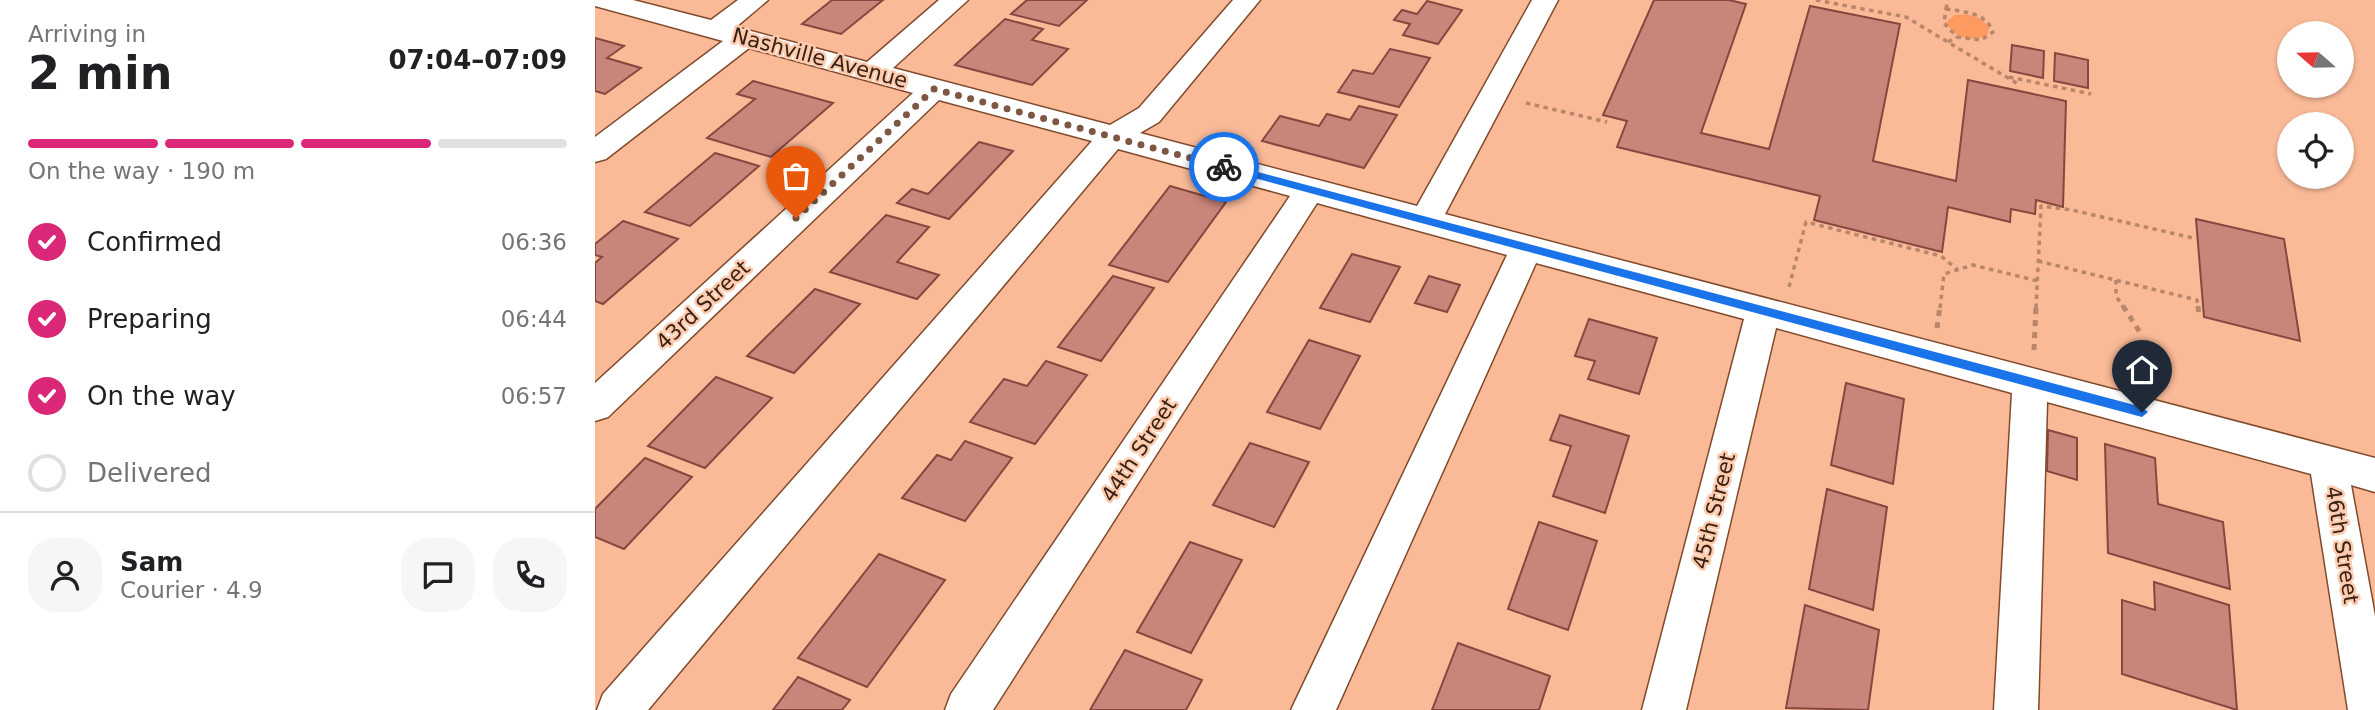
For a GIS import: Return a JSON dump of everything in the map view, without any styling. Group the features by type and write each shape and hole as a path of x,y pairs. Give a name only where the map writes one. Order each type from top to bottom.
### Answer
{"street":[{"name":"Nashville Avenue","path":"603,0 1526,248 1776,300 1933,356 2375,475"},
{"path":"595,152 730,34 755,0"},
{"path":"872,72 955,0"},
{"path":"619,710 1112,137 1149,116 1247,0"},
{"path":"1425,220 1545,0"},
{"name":"43rd Street","path":"595,406 934,89"},
{"name":"44th Street","path":"967,710 1310,190"},
{"path":"1313,710 1526,248"},
{"name":"45th Street","path":"1664,710 1776,300"},
{"path":"2016,710 2030,382"},
{"name":"46th Street","path":"2328,462 2369,710"}],"path":[{"path":"1816,0 1906,17 2018,85"},
{"path":"1946,9 1981,17 1992,26 1993,32 1986,39 1972,41 1957,37 1944,23 1946,9 1948,0"},
{"path":"1948,42 1957,37"},
{"path":"2005,76 2091,94"},
{"path":"1526,103 1607,122"},
{"path":"2030,382 2041,206 2072,210 2193,237"},
{"path":"1776,300 1806,222 1941,256 1958,270"},
{"path":"2038,261 2197,300 2199,317"},
{"path":"1933,356 1944,274 1973,265 2038,281"},
{"path":"2116,280 2116,296 2141,334"}],"shaded area":[{"path":"1965,14 1978,18 1989,27 1988,34 1971,39 1960,36 1947,24 1955,15"}],"building":[{"path":"832,0 883,0 841,34 802,24"},
{"path":"1027,0 1087,0 1059,26 1011,14"},
{"path":"1654,0 1729,0 1746,4 1701,133 1769,149 1810,6 1900,24 1873,161 1956,181 1968,80 2066,101 2063,207 2036,200 2035,214 2011,209 2010,222 1948,207 1942,252 1814,220 1820,196 1617,147 1627,121 1603,115"},
{"path":"1427,1 1462,10 1438,44 1403,35 1410,24 1394,20 1402,10 1417,14"},
{"path":"1005,19 1043,29 1032,40 1068,49 1032,85 955,65"},
{"path":"595,38 624,46 607,58 641,68 605,94 595,91"},
{"path":"2012,45 2044,51 2043,78 2010,71"},
{"path":"1390,49 1430,58 1399,107 1338,92 1353,70 1373,74"},
{"path":"2055,53 2088,60 2088,88 2054,81"},
{"path":"753,81 833,103 771,157 707,138 755,99 737,94"},
{"path":"1359,106 1397,115 1364,168 1262,141 1280,116 1319,126 1327,114 1350,120"},
{"path":"979,142 1013,151 949,219 897,203 912,189 928,194"},
{"path":"715,153 759,166 690,226 645,212"},
{"path":"1170,186 1226,202 1168,282 1109,265"},
{"path":"886,215 929,227 897,262 939,275 917,299 830,272"},
{"path":"2196,219 2284,239 2300,341 2204,317"},
{"path":"623,221 678,239 603,304 595,301 595,263 602,257 595,255 595,244"},
{"path":"1352,254 1400,267 1370,322 1320,308"},
{"path":"1113,276 1154,288 1101,361 1058,347"},
{"path":"1429,276 1460,285 1447,312 1415,303"},
{"path":"815,289 860,304 794,373 747,356"},
{"path":"1589,319 1657,338 1639,394 1588,379 1595,361 1575,356"},
{"path":"1309,340 1360,356 1320,429 1267,412"},
{"path":"1046,361 1087,375 1035,444 970,422 1004,379 1027,386"},
{"path":"716,377 772,398 705,468 648,446"},
{"path":"1846,383 1904,399 1893,484 1831,465"},
{"path":"1560,415 1629,436 1605,513 1553,496 1571,446 1550,440"},
{"path":"2048,430 2077,438 2077,480 2047,471"},
{"path":"965,441 1012,458 965,521 902,498 937,455 951,460"},
{"path":"1250,443 1309,462 1274,527 1213,505"},
{"path":"2105,444 2155,458 2158,504 2223,522 2230,589 2108,553"},
{"path":"645,458 692,477 624,549 595,537 595,509"},
{"path":"1827,489 1887,507 1873,610 1809,589"},
{"path":"1539,522 1597,541 1568,630 1508,609"},
{"path":"1190,542 1242,560 1191,653 1137,632"},
{"path":"879,554 945,580 867,687 798,658"},
{"path":"2154,582 2229,605 2237,710 2122,674 2122,600 2155,610"},
{"path":"1805,605 1879,630 1868,710 1786,708"},
{"path":"1458,643 1550,676 1539,710 1432,710"},
{"path":"1125,650 1202,680 1186,710 1090,710"},
{"path":"798,677 850,700 842,710 773,710"}],"way so far":[{"path":"796,218 934,89 1224,167"}],"route":[{"path":"1224,167 2142,412"}]}
